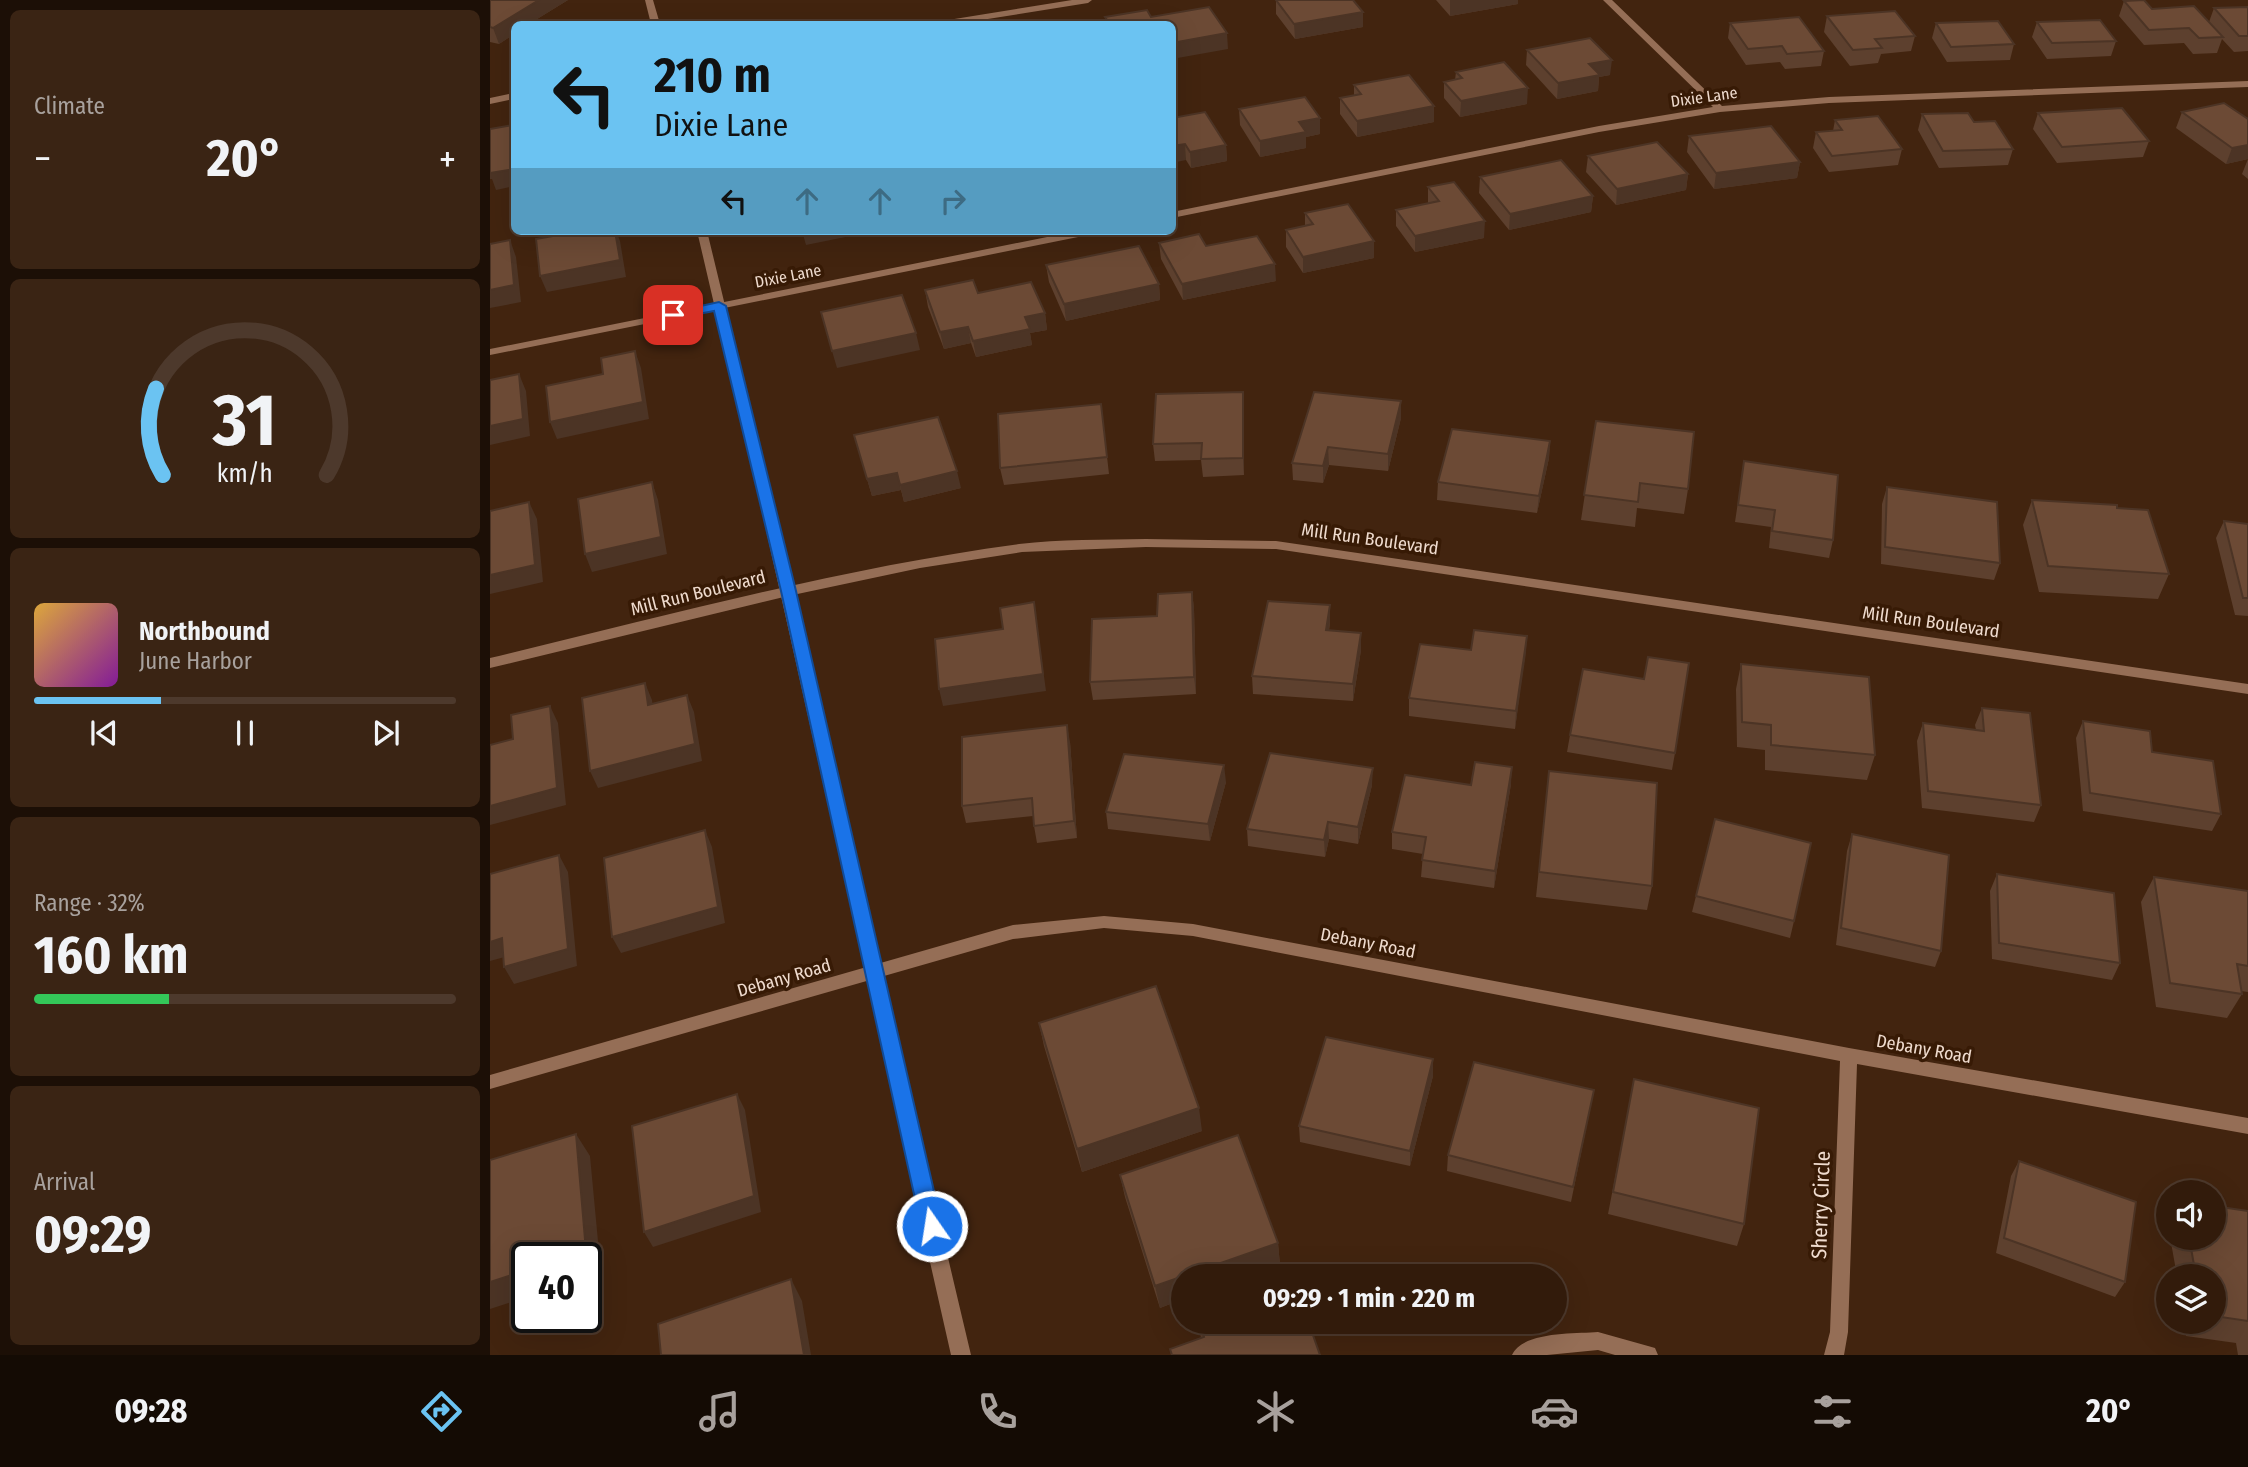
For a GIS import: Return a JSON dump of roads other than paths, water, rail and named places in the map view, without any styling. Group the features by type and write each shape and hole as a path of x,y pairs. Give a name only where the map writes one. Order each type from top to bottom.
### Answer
{"street":[{"path":"649,0 655,21"},
{"path":"960,21 1088,0"},
{"path":"1607,0 1720,109"},
{"name":"Dixie Lane","path":"1176,214 1599,130 1720,109 1829,100 2248,84"},
{"path":"490,101 511,97"},
{"path":"703,235 788,591 872,972 961,1355"},
{"name":"Dixie Lane","path":"490,352 1073,235"},
{"name":"Mill Run Boulevard","path":"490,663 788,591 920,564 1022,548 1146,543 1276,545 2248,689"},
{"name":"Debany Road","path":"490,1082 1013,932 1104,922 1193,930 1849,1055 2248,1126"},
{"name":"Sherry Circle","path":"1834,1355 1839,1332 1849,1055"},
{"path":"1522,1355 1532,1347 1598,1341 1648,1355"}]}
